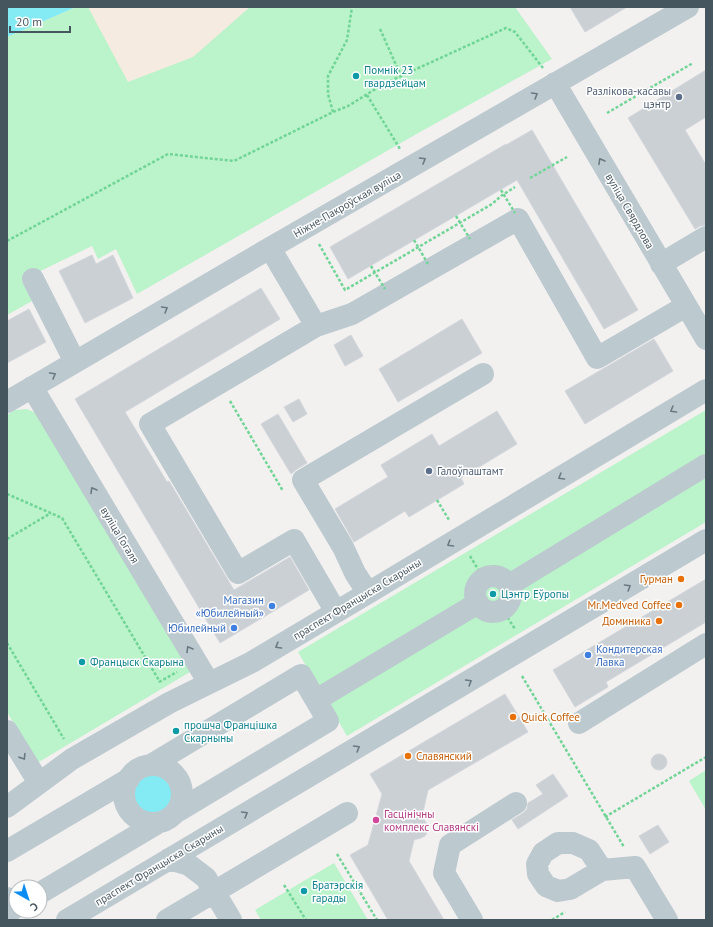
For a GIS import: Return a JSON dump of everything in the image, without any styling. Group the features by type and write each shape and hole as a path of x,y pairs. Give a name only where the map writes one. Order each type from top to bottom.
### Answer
{"street":[{"name":"Ніжне-Пакроўская вуліца","path":"7,402 270,248 688,7"},
{"name":"вуліца Свярдлова","path":"555,83 706,339"},
{"path":"336,612 294,540 238,573 150,424 316,326 352,314 518,219 597,358 686,306"},
{"path":"661,264 706,237"},
{"path":"270,248 316,326"},
{"path":"32,279 74,362"},
{"path":"368,593 355,573 343,547 304,480 483,374"},
{"name":"вуліца Гогаля","path":"32,387 209,683"},
{"name":"праспект Францыска Скарыны","path":"7,807 72,759 169,703 252,662 706,390"},
{"path":"316,700 478,603 481,608 492,612 502,609 510,601 511,590 508,585 706,465"},
{"name":"праспект Францыска Скарыны","path":"67,920 706,540"},
{"path":"579,723 706,644"},
{"path":"48,888 156,824 169,820 178,811 328,721 301,676 151,765 138,769 129,779 125,787 124,799 128,810 136,818 146,823 156,824"},
{"path":"7,731 39,783"},
{"path":"151,765 161,766 171,771 179,779 183,790 182,802 178,811"},
{"path":"7,851 129,779"},
{"path":"472,920 444,873 450,845 516,803"},
{"path":"166,920 210,885 347,813"},
{"path":"207,836 204,856 210,885"},
{"path":"170,859 189,865 210,885 231,920"},
{"path":"602,870 636,867 668,920"}],"path":[{"path":"333,112 328,94 328,76 347,40 352,7"},
{"path":"7,241 168,154 234,161 348,106 382,85 506,28 515,32 555,83"},
{"path":"380,29 401,76"},
{"path":"607,113 693,63"},
{"path":"367,95 398,146"},
{"path":"530,178 567,157"},
{"path":"319,244 345,290 492,204 515,187"},
{"path":"501,190 515,213"},
{"path":"456,216 470,240"},
{"path":"414,240 428,264"},
{"path":"372,266 385,289"},
{"path":"234,408 285,494"},
{"path":"7,494 62,518 160,682"},
{"path":"7,538 51,512"},
{"path":"7,643 64,739"},
{"path":"522,676 636,867"},
{"path":"605,817 706,757"},
{"path":"337,854 377,920"},
{"path":"284,885 306,920"}],"green space":[{"path":"76,7 515,7 552,59 420,132 137,294 116,249 98,259 92,246 22,280 32,301 7,315 7,37"},
{"path":"27,409 36,413 190,672 37,763 7,712 7,415 15,410"},
{"path":"706,410 706,522 347,736 298,652"},
{"path":"706,770 706,810 689,781"},
{"path":"334,863 368,920 261,920 255,910"}],"sand":[{"path":"88,7 250,7 193,57 128,82"}],"water":[{"path":"7,7 76,7 7,37"},
{"path":"157,774 164,777 170,783 173,794 172,802 164,811 157,814 149,814 142,811 134,802 133,790 136,783 145,775"}],"building":[{"path":"570,7 627,7 585,32"},
{"path":"706,70 706,117 685,130 706,165 706,225 695,229 628,118"},
{"path":"532,130 638,310 604,329 517,180 348,279 330,247"},
{"path":"92,255 96,264 113,255 133,298 85,323 59,271"},
{"path":"261,288 280,319 125,412 167,482 169,481 234,590 290,557 309,590 220,643 75,399"},
{"path":"29,309 46,342 7,363 7,321"},
{"path":"462,319 482,353 398,402 379,369"},
{"path":"351,335 363,356 345,366 334,345"},
{"path":"654,339 673,371 585,424 565,391"},
{"path":"299,399 307,414 293,422 284,407"},
{"name":"Галоўпаштамт","path":"497,411 517,444 461,478 464,484 409,517 405,511 354,542 335,509 388,477 381,465 432,434 439,446"},
{"path":"278,414 307,463 291,474 261,424"},
{"path":"706,579 706,622 606,682 608,687 575,707 553,670"},
{"path":"505,694 528,732 428,790 422,816 428,826 428,831 425,836 414,840 409,861 444,920 388,920 350,855 368,845 382,794 370,774"},
{"path":"656,754 662,754 667,759 665,768 662,770 656,770 651,765 651,759"},
{"path":"553,774 568,796 518,829 512,820 527,809 528,803 543,794 536,785"},
{"path":"658,825 669,842 650,854 639,836"}],"place":[{"name":"Помнік 23 гвардзейцам","path":"356,76"},
{"name":"Разлікова-касавы цэнтр","path":"679,97"},
{"name":"Галоўпаштамт","path":"429,471"},
{"name":"Гурман","path":"681,579"},
{"name":"Цэнтр Еўропы","path":"493,594"},
{"name":"Mr.Medved Coffee","path":"679,605"},
{"name":"Магазин «Юбилейный»","path":"272,606"},
{"name":"Доминика","path":"659,621"},
{"name":"Юбилейный","path":"234,628"},
{"name":"Кондитерская Лавка","path":"588,655"},
{"name":"Францыск Скарына","path":"82,662"},
{"name":"Quick Coffee","path":"513,717"},
{"name":"прошча Францішка Скарныны","path":"176,731"},
{"name":"Славянский","path":"408,756"},
{"name":"Гасцінічны комплекс Славянскі","path":"376,820"},
{"name":"Братэрскія гарады","path":"304,891"}]}
